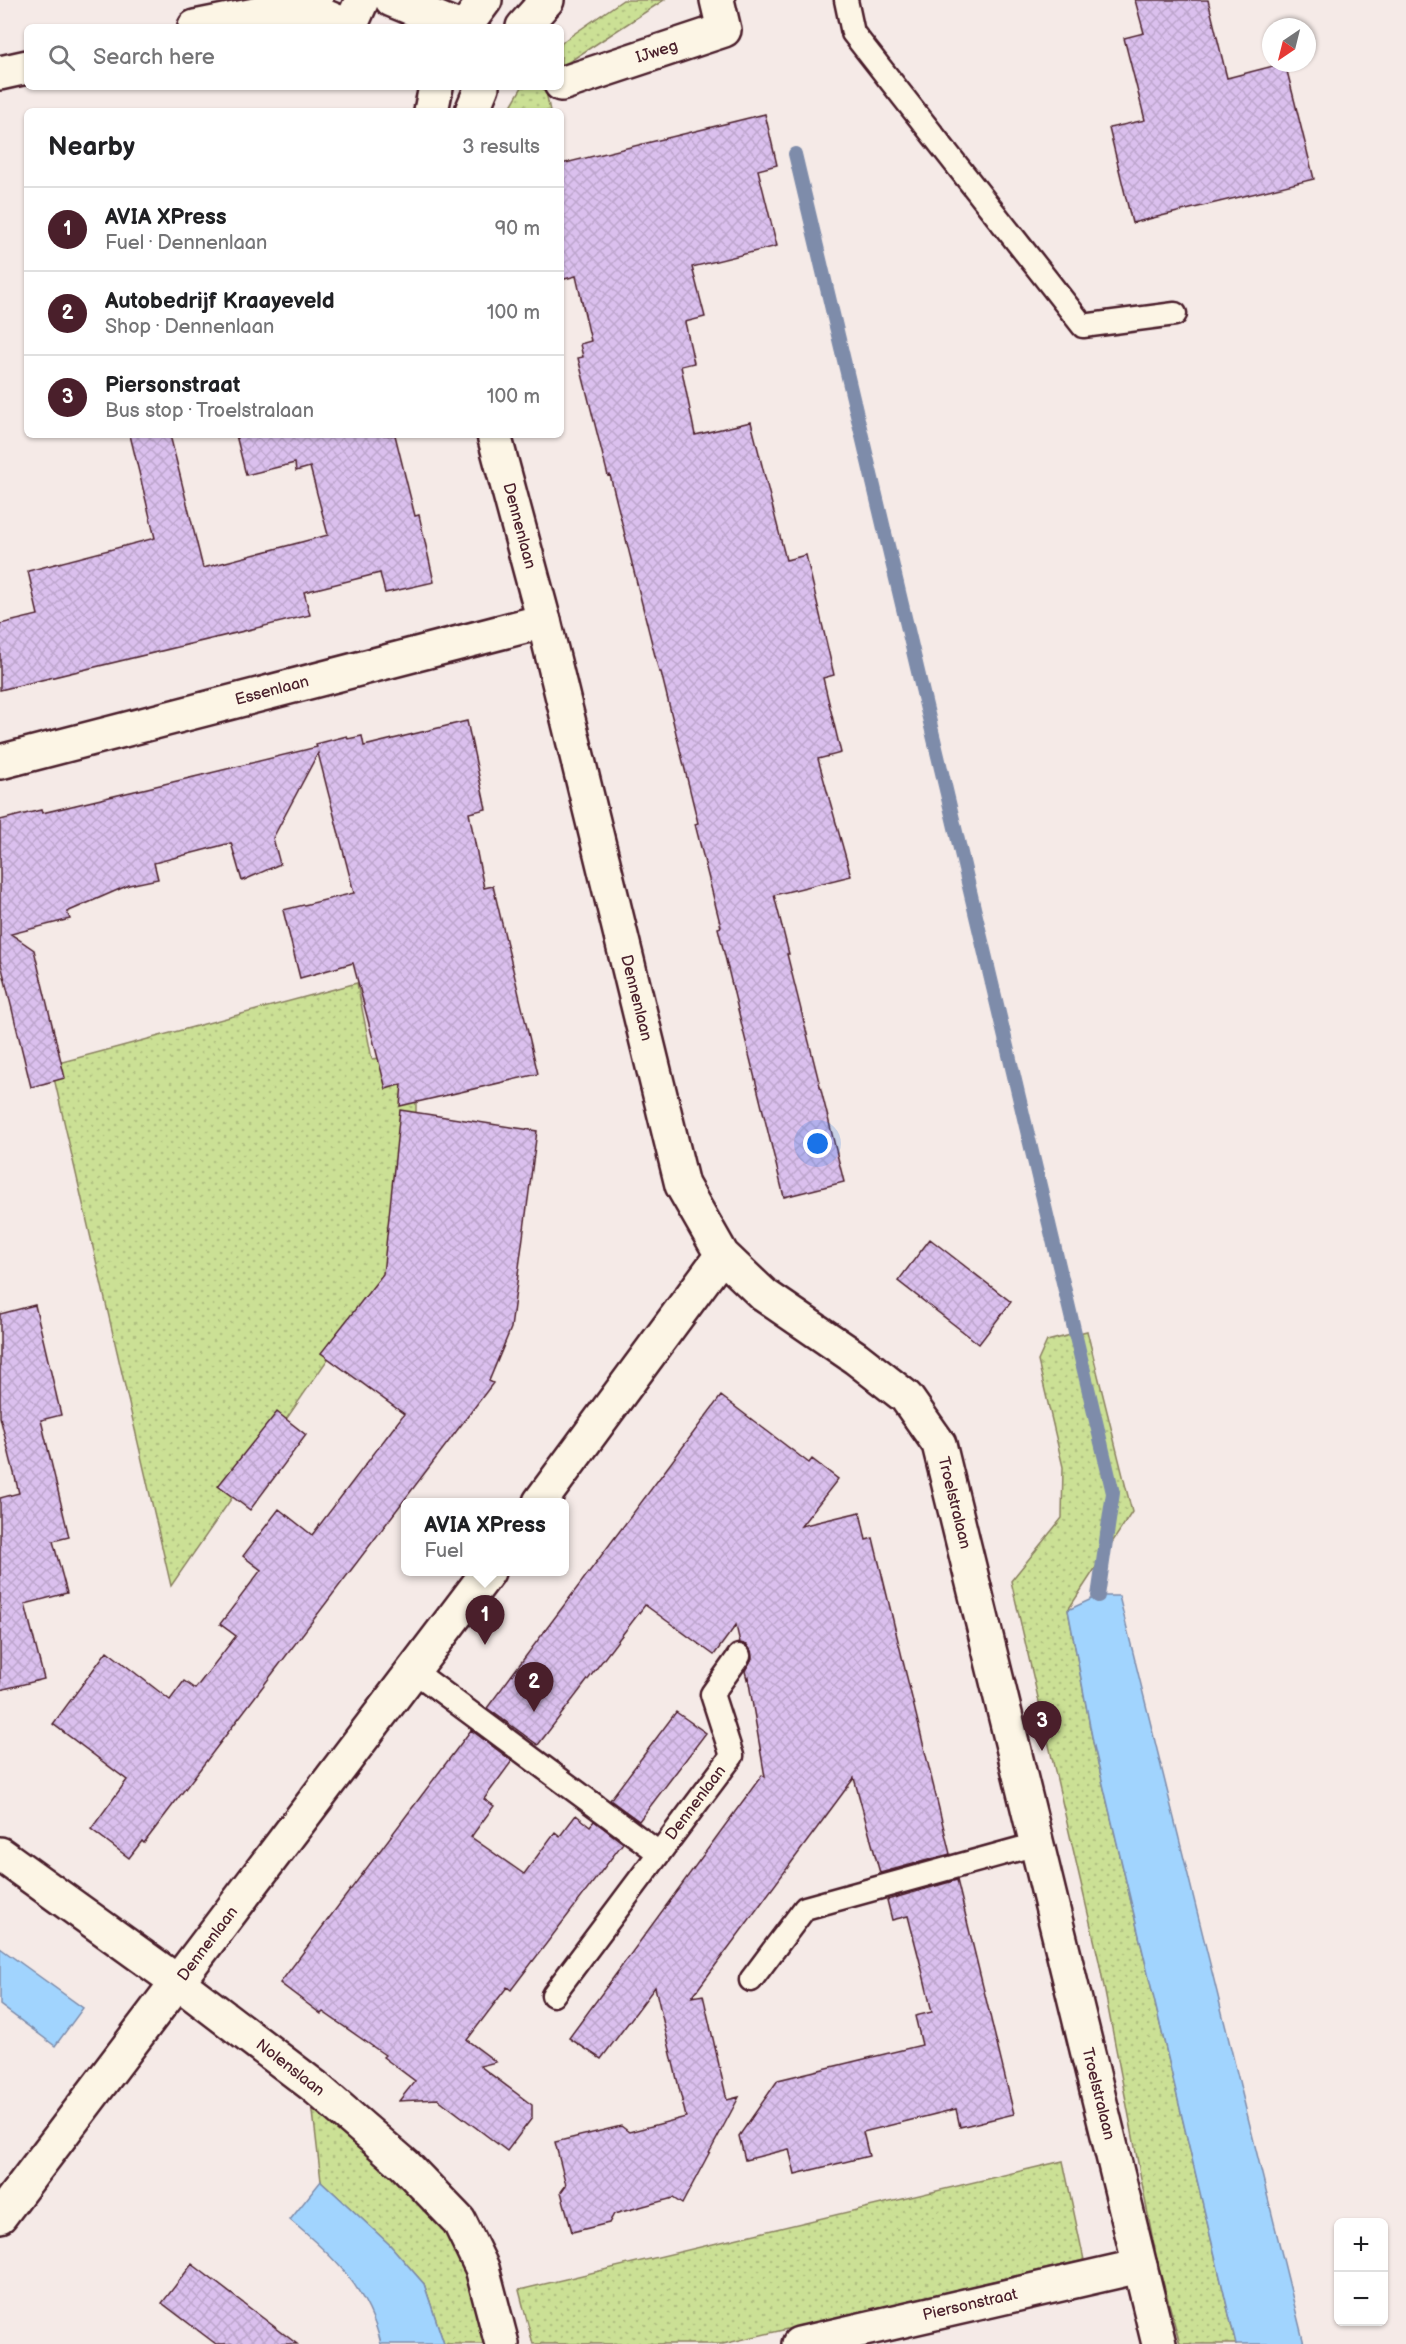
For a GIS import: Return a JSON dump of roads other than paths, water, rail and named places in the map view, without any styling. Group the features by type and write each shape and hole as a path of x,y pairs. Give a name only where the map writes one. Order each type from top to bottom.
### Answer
{"street":[{"path":"351,24 362,0"},
{"path":"392,0 451,24"},
{"path":"467,24 485,0"},
{"path":"526,24 547,0"},
{"name":"IJweg","path":"564,83 724,30 717,0"},
{"path":"209,24 308,3 345,24"},
{"path":"0,73 24,68"},
{"path":"432,108 435,90"},
{"path":"473,108 481,90"},
{"name":"Dennenlaan","path":"495,438 544,621 682,1185 722,1255"},
{"name":"Essenlaan","path":"0,762 544,621"},
{"path":"544,1498 722,1255"},
{"name":"Troelstralaan","path":"722,1255 764,1294 856,1358 906,1397 939,1444 1159,2344"},
{"name":"Dennenlaan","path":"0,2216 485,1576"},
{"name":"Nolenslaan","path":"0,1854 178,1983 314,2086 405,2165 459,2221 482,2268 502,2344"},
{"name":"Piersonstraat","path":"799,2344 1140,2266"}],"lane":[{"path":"846,0 853,33 1083,326 1175,314"},
{"name":"Dennenlaan","path":"553,1995 732,1756 712,1694 739,1656"},
{"name":"Dennenlaan","path":"414,1671 659,1853"},
{"path":"751,1980 805,1908 1037,1844"}],"water":[{"path":"1098,1596 1119,1596 1304,2344 1236,2344 1093,1742 1068,1610"},
{"path":"0,1948 83,2008 55,2046 0,2005"},
{"path":"321,2181 390,2245 424,2284 444,2344 381,2344 375,2324 358,2289 334,2260 290,2220"}],"waterway":[{"path":"795,154 1113,1493 1098,1596"}],"place":[{"name":"AVIA XPress","path":"485,1645"},
{"name":"Autobedrijf Kraayeveld","path":"534,1712"},
{"name":"Piersonstraat","path":"1042,1751"}]}
